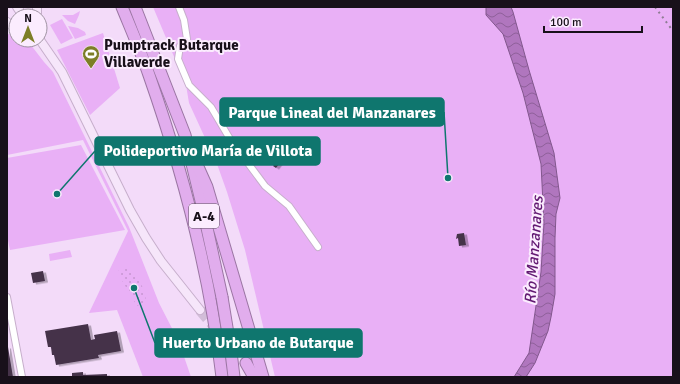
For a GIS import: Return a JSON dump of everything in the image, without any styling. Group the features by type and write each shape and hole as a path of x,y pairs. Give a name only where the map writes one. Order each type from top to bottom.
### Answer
{"highway":[{"name":"A-4","path":"122,7 148,73 179,170 206,279 219,350 222,377"},
{"name":"A-4","path":"136,7 184,136 212,248 222,297 234,377"},
{"path":"184,136 207,187 263,377"},
{"path":"246,363 254,377"}],"street":[{"path":"179,7 184,20 187,39 180,46 178,59 189,84 210,107 230,139 265,186 289,206 318,247"},
{"path":"46,48 62,72 130,210 146,238 161,260 200,310"},
{"path":"7,297 22,377"}],"shaded area":[{"path":"153,7 673,7 673,377 275,377 245,250 227,192 217,164 189,103 186,85"},
{"path":"80,11 75,24 68,21 62,15 73,15"},
{"path":"62,19 73,38 61,44 50,25"},
{"path":"68,26 78,28 85,32 86,35 75,39"},
{"name":"Pumptrack Butarque Villaverde","path":"103,33 120,88 90,115 57,50"},
{"path":"7,34 8,48 33,48 53,72 129,227 159,303 179,342 191,377 143,377 117,310 89,313 128,231 83,140 7,155"},
{"path":"81,145 125,230 10,250 7,236 7,158"},
{"path":"70,250 72,257 50,261 49,254"},
{"path":"126,268 137,277 146,298 146,302 137,306 117,272"}],"water":[{"path":"486,7 511,7 513,12 554,153 560,198 556,214 555,294 551,317 548,331 535,363 526,377 514,377 529,353 541,272 544,223 541,164 523,93 503,34 486,15"}],"building":[{"path":"277,160 280,163 276,168 273,166"},
{"path":"464,233 466,245 459,246 458,238 456,239 457,234"},
{"path":"43,271 45,281 33,283 31,273"},
{"path":"88,324 91,340 95,339 94,335 117,331 121,351 98,355 99,358 56,365 51,347 48,347 45,331"},
{"path":"8,347 13,377 7,377"},
{"path":"83,372 83,375 107,374 107,377 72,377 72,373"}],"tunnel":[{"path":"200,310 246,363"}],"railway":[{"path":"655,7 673,31"}],"place":[{"name":"Pumptrack Butarque Villaverde","path":"91,69"},
{"name":"Parque Lineal del Manzanares","path":"448,178"},
{"name":"Polideportivo María de Villota","path":"57,194"},
{"name":"Huerto Urbano de Butarque","path":"134,288"}],"water label":[{"name":"Río Manzanares","path":"533,250"}]}
